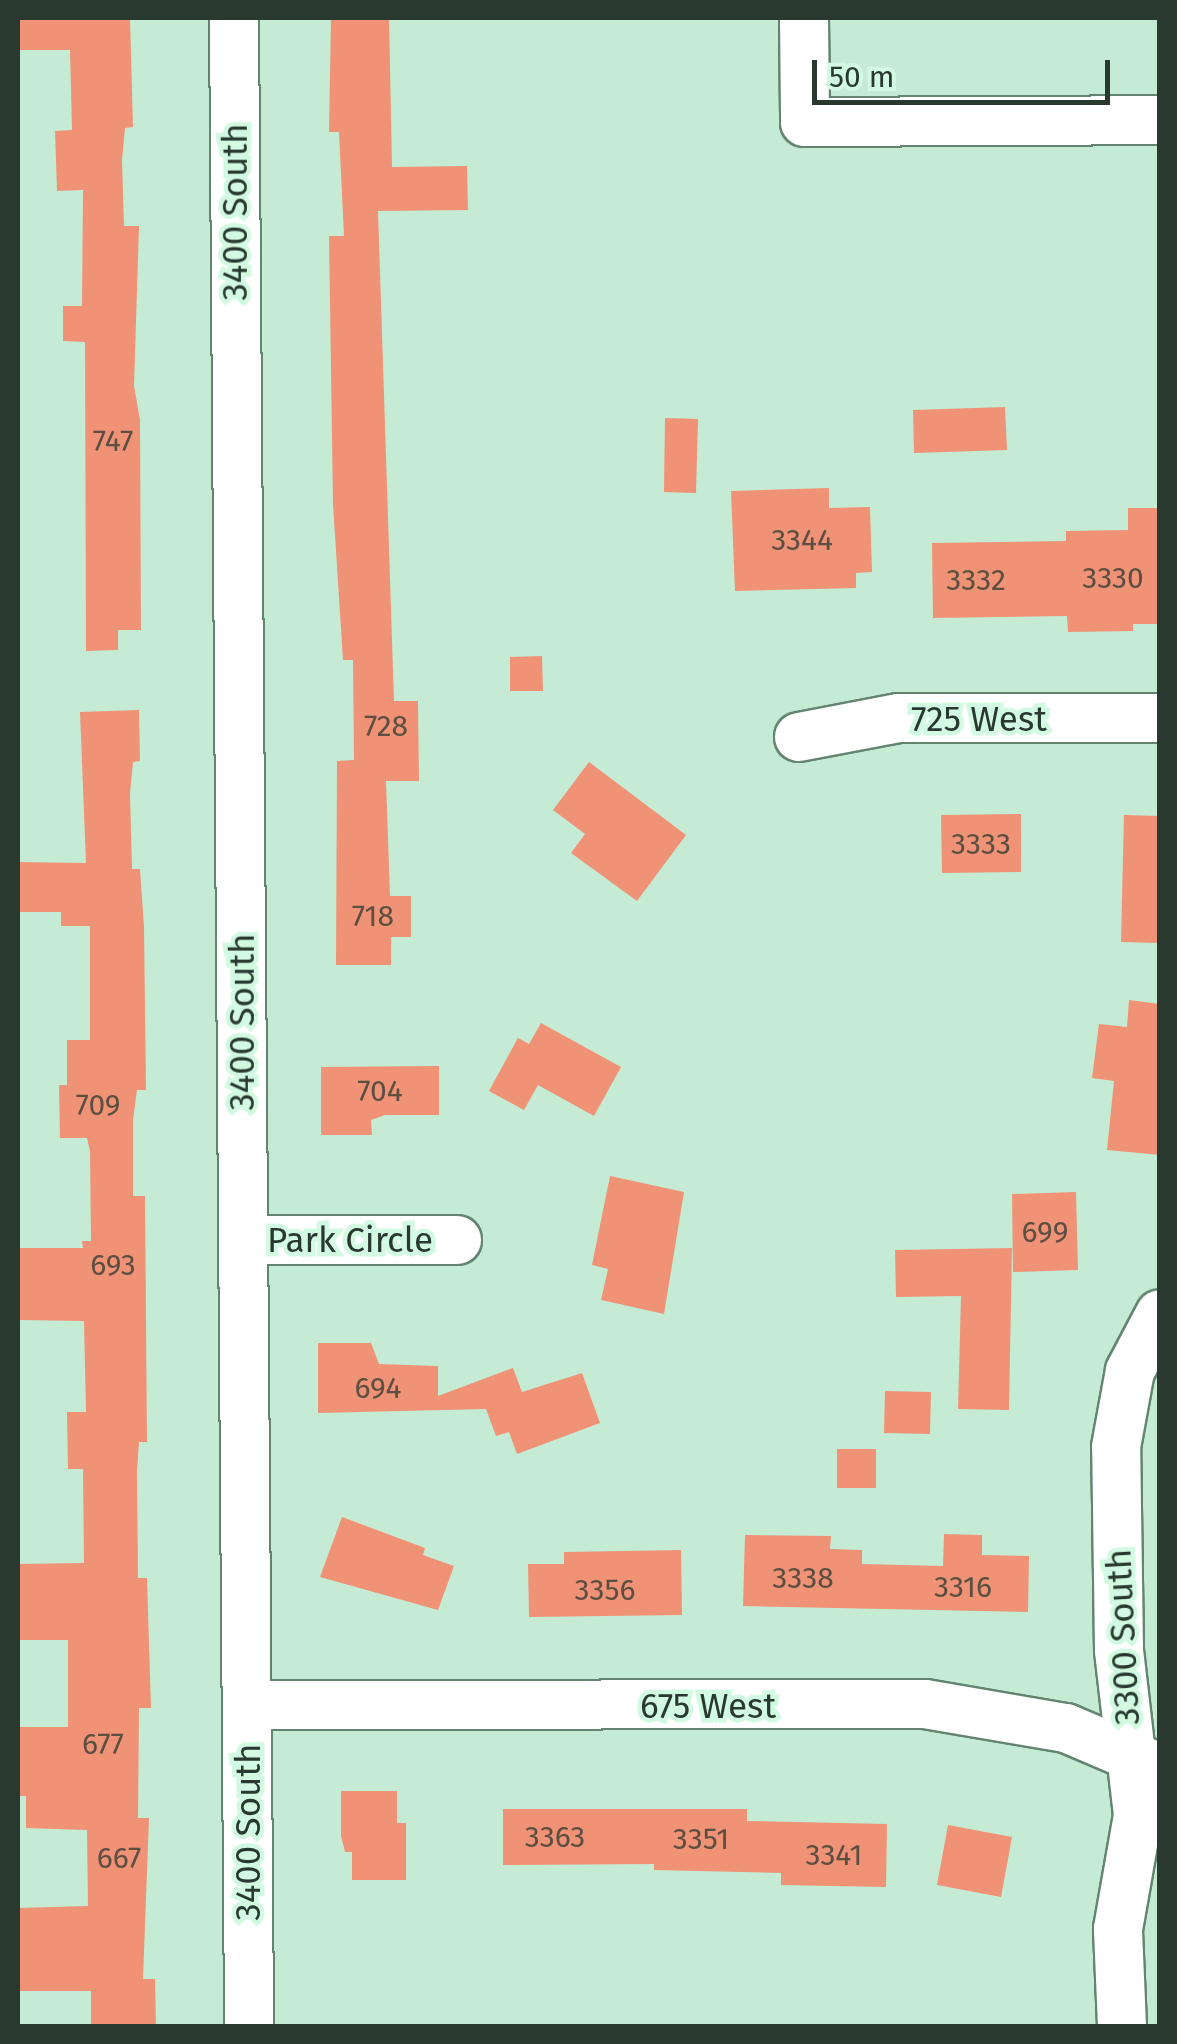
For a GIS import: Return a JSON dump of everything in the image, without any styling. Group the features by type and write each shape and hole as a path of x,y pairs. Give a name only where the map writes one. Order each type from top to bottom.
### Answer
{"street":[{"name":"3400 South","path":"234,18 249,2026"},
{"path":"804,18 806,122 1160,120"},
{"name":"725 West","path":"800,736 899,718 1160,718"},
{"name":"Park Circle","path":"243,1240 457,1240"},
{"name":"3300 South","path":"1122,2026 1118,1930 1145,1761 1118,1650 1116,1447 1130,1372 1160,1314"},
{"name":"675 West","path":"247,1705 924,1704 1023,1717 1145,1761"}],"building":[{"path":"18,18 130,18 133,127 125,128 122,160 124,226 139,226 134,386 140,420 141,630 118,630 118,650 86,651 85,342 63,341 63,306 82,306 83,190 57,191 55,131 72,130 70,50 18,50"},
{"path":"331,18 389,18 392,167 467,166 468,210 378,211 394,701 418,701 419,781 386,781 390,896 411,896 411,937 391,937 391,965 336,965 337,761 354,760 353,660 343,660 333,504 329,236 344,236 339,132 329,132"},
{"path":"1005,407 1007,450 914,453 913,410"},
{"path":"665,418 698,419 696,493 664,492"},
{"path":"829,488 829,508 870,507 872,572 856,573 856,588 735,591 731,491"},
{"path":"1128,508 1160,508 1160,624 1133,624 1133,631 1068,632 1067,616 933,618 932,543 1066,541 1066,531 1128,530"},
{"path":"542,656 543,691 510,691 510,657"},
{"path":"139,710 140,761 133,762 130,793 132,869 140,869 144,927 146,1090 137,1090 133,1120 133,1196 145,1196 147,1442 139,1442 137,1471 138,1578 147,1578 151,1708 139,1708 138,1818 149,1818 143,1979 155,1979 156,2026 91,2026 91,1991 18,1991 18,1908 88,1906 87,1830 26,1828 26,1796 18,1796 18,1727 68,1727 68,1640 18,1640 18,1564 84,1563 83,1469 68,1469 67,1412 86,1412 84,1321 18,1320 18,1248 83,1248 82,1241 91,1241 90,1151 87,1138 60,1138 59,1085 67,1085 67,1040 90,1040 90,926 61,926 61,912 18,912 18,862 86,863 80,712"},
{"path":"589,762 686,835 637,901 571,853 585,834 553,810"},
{"path":"1021,814 1021,872 942,873 941,815"},
{"path":"1124,815 1160,816 1160,943 1121,942"},
{"path":"1129,1000 1160,1004 1160,1155 1107,1150 1114,1081 1092,1078 1099,1024 1127,1027"},
{"path":"541,1023 621,1067 594,1116 538,1085 524,1110 489,1091 518,1038 529,1044"},
{"path":"439,1066 439,1115 385,1115 371,1120 372,1135 321,1135 321,1067"},
{"path":"610,1176 684,1192 664,1314 601,1300 608,1269 592,1265"},
{"path":"1076,1192 1078,1270 1013,1272 1012,1194"},
{"path":"1012,1248 1009,1410 958,1409 961,1296 896,1297 895,1250"},
{"path":"318,1343 371,1343 379,1364 438,1366 438,1396 513,1368 522,1392 582,1373 600,1423 517,1454 509,1432 496,1436 486,1409 318,1413"},
{"path":"885,1391 931,1392 930,1434 884,1433"},
{"path":"837,1449 876,1449 876,1488 837,1488"},
{"path":"342,1517 425,1548 423,1555 454,1566 438,1610 320,1577"},
{"path":"944,1534 982,1535 982,1555 1029,1556 1028,1612 743,1606 745,1535 831,1536 830,1549 862,1550 862,1564 943,1566"},
{"path":"681,1550 682,1615 529,1617 528,1564 564,1564 564,1552"},
{"path":"341,1791 397,1791 397,1823 406,1823 406,1880 352,1880 352,1852 345,1852 341,1836"},
{"path":"503,1809 747,1809 747,1821 887,1824 886,1887 781,1885 781,1873 654,1870 654,1864 503,1865"},
{"path":"948,1825 1012,1837 1001,1897 937,1885"}]}
